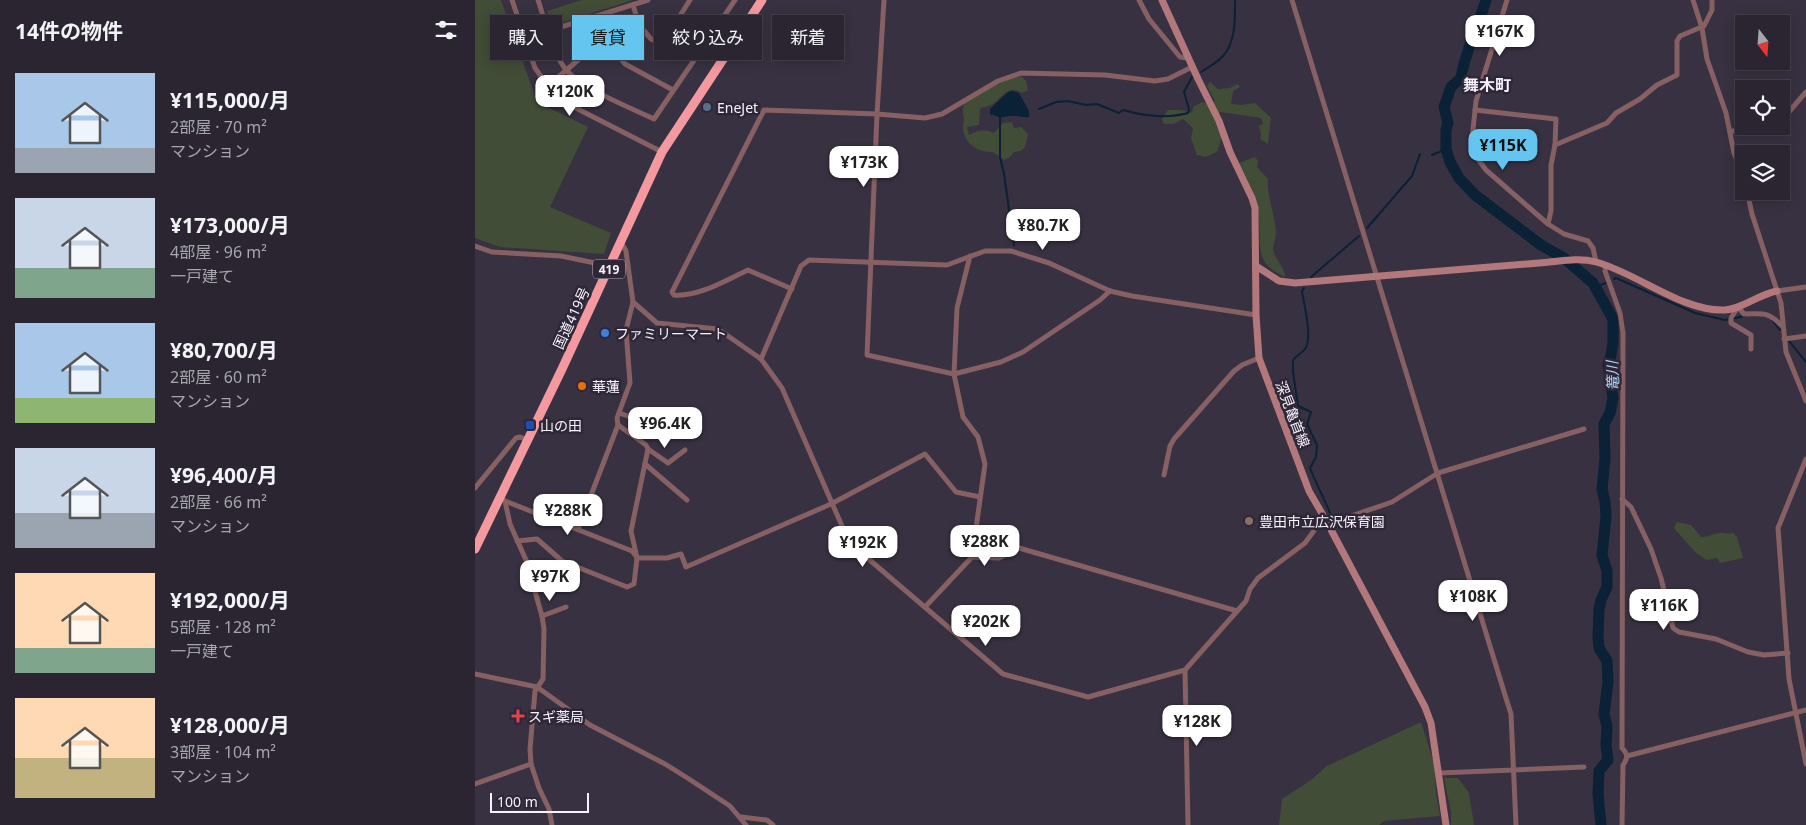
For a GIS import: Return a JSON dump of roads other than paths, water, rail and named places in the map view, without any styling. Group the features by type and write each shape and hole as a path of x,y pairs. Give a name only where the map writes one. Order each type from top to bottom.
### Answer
{"highway":[{"name":"国道419号","path":"475,550 502,499 527,440 611,266 661,152 762,0"}],"main road":[{"name":"深見亀首線","path":"1162,0 1192,68 1219,121 1233,159 1252,198 1255,218 1256,315 1259,358 1309,491 1425,707 1431,723 1446,825"},
{"path":"1256,266 1272,278 1285,283 1570,260 1595,262 1699,306 1725,310 1738,307 1766,293 1777,291"}],"street":[{"path":"512,0 535,68 548,86 565,103 661,152"},
{"path":"538,0 543,15"},
{"path":"601,15 648,0"},
{"path":"680,15 690,0"},
{"path":"725,15 735,0"},
{"path":"884,0 877,114 867,355 954,374 1001,362 1023,352 1100,300 1110,291"},
{"path":"1139,0 1149,19 1180,57 1183,59 1188,58"},
{"path":"1292,0 1511,714 1516,825"},
{"path":"1507,0 1476,102 1473,139 1475,155 1479,163 1548,224 1564,234 1588,241 1593,248 1595,262"},
{"path":"1693,0 1702,28 1707,59 1730,132 1735,155"},
{"path":"1555,145 1607,123 1616,113 1640,99 1657,85 1677,75 1677,41 1680,36 1702,28 1712,10 1712,0"},
{"path":"633,5 639,25 654,40"},
{"path":"560,60 566,70 579,82 653,119 694,60"},
{"path":"548,86 578,60"},
{"path":"622,60 625,64 673,90"},
{"path":"791,289 748,270 693,294 674,295 672,292 764,110 877,114 925,118 934,117 999,81 1021,73 1105,75 1155,81 1168,79 1192,68"},
{"path":"1790,112 1806,92"},
{"path":"1475,110 1555,119 1555,145 1551,165 1551,211 1548,224"},
{"path":"1730,132 1735,131"},
{"path":"1749,200 1760,241 1782,309 1786,352 1806,401"},
{"path":"578,529 617,425 619,413 630,383 627,330 633,302 626,251 621,242"},
{"path":"475,246 492,252 561,256 611,266"},
{"path":"761,359 801,266 809,260 871,264 947,265 985,251 1011,251 1049,263 1110,291 1256,315"},
{"path":"925,608 972,557 985,464 979,437 963,416 954,374 957,308 970,256"},
{"path":"1606,266 1605,271 1620,313 1623,333 1622,748 1627,753 1627,760 1623,765 1622,825"},
{"path":"1777,291 1806,287"},
{"path":"633,302 657,323 718,329 761,359 782,388 831,504 845,533 858,550 1003,674 1088,698 1185,670 1246,601 1250,589 1258,578 1305,543 1324,517"},
{"path":"1751,349 1753,338 1751,335 1731,322 1731,318 1738,307 1744,314 1771,315 1782,325"},
{"path":"1784,339 1806,336"},
{"path":"1164,475 1170,446 1174,439 1234,371 1242,365 1259,358"},
{"path":"619,413 643,421 668,414"},
{"path":"617,425 668,463 685,450"},
{"path":"1328,524 1392,502 1438,474 1584,429"},
{"path":"475,488 516,438 520,436 527,440"},
{"path":"517,540 537,539 562,561 627,587 634,584 637,558 631,531 649,449"},
{"path":"637,558 667,558 681,554 686,566 831,504 925,454 956,492 980,497"},
{"path":"1806,459 1778,528 1789,679 1806,764"},
{"path":"645,464 687,500"},
{"path":"502,499 632,551 637,558"},
{"path":"502,499 510,524 526,560 544,629 543,679 535,691 531,730 531,764 549,809 552,825"},
{"path":"1622,499 1631,507 1651,549 1661,578 1673,628 1679,632 1716,639 1748,652 1763,655 1788,653"},
{"path":"972,557 999,558 1019,548 1237,611"},
{"path":"542,616 565,607"},
{"path":"1185,670 1188,825"},
{"path":"475,674 537,687 590,725 665,764 731,806 746,825"},
{"path":"1627,756 1806,710"},
{"path":"475,784 531,764"},
{"path":"1439,773 1584,767"},
{"path":"741,817 767,820 773,825"}],"water":[{"path":"1008,92 1019,93 1029,111 1029,117 999,117 990,114 990,109"}],"waterway":[{"path":"1201,72 1219,60 1231,43 1234,29 1235,0"},
{"name":"篭川","path":"1486,0 1461,78 1451,87 1444,107 1448,123 1446,149 1450,162 1459,178 1475,195 1541,245 1564,258 1593,283 1613,319 1613,343 1608,364 1613,398 1610,413 1604,424 1605,459 1602,489 1606,517 1602,555 1607,571 1607,587 1599,609 1598,637 1599,648 1607,661 1608,682 1604,714 1607,726 1606,745 1608,760 1599,771 1598,794 1601,825"},
{"path":"1039,109 1056,102 1068,101 1086,105 1097,104 1119,113 1123,110 1155,116 1180,115 1188,113 1189,109 1184,92 1192,77"},
{"path":"1000,116 1000,157 1014,245"},
{"path":"1432,155 1446,149"},
{"path":"1367,228 1412,176 1420,154"},
{"path":"1311,277 1359,236"},
{"path":"1614,279 1616,278 1695,313 1725,320 1745,316"},
{"path":"1593,283 1600,285 1606,283"},
{"path":"1304,288 1302,291 1308,337 1305,349 1293,360 1293,372 1298,406 1311,412 1307,424 1317,445 1316,457 1310,468 1331,516"},
{"path":"1772,320 1780,330"},
{"path":"1789,341 1806,362"}],"place":[{"name":"EneJet","path":"707,107"},
{"name":"ファミリーマート","path":"605,333"},
{"name":"華蓮","path":"582,386"},
{"name":"山の田","path":"530,425"},
{"name":"豊田市立広沢保育園","path":"1249,521"},
{"name":"スギ薬局","path":"518,716"}],"district":[{"name":"舞木町","path":"1487,85"}]}
